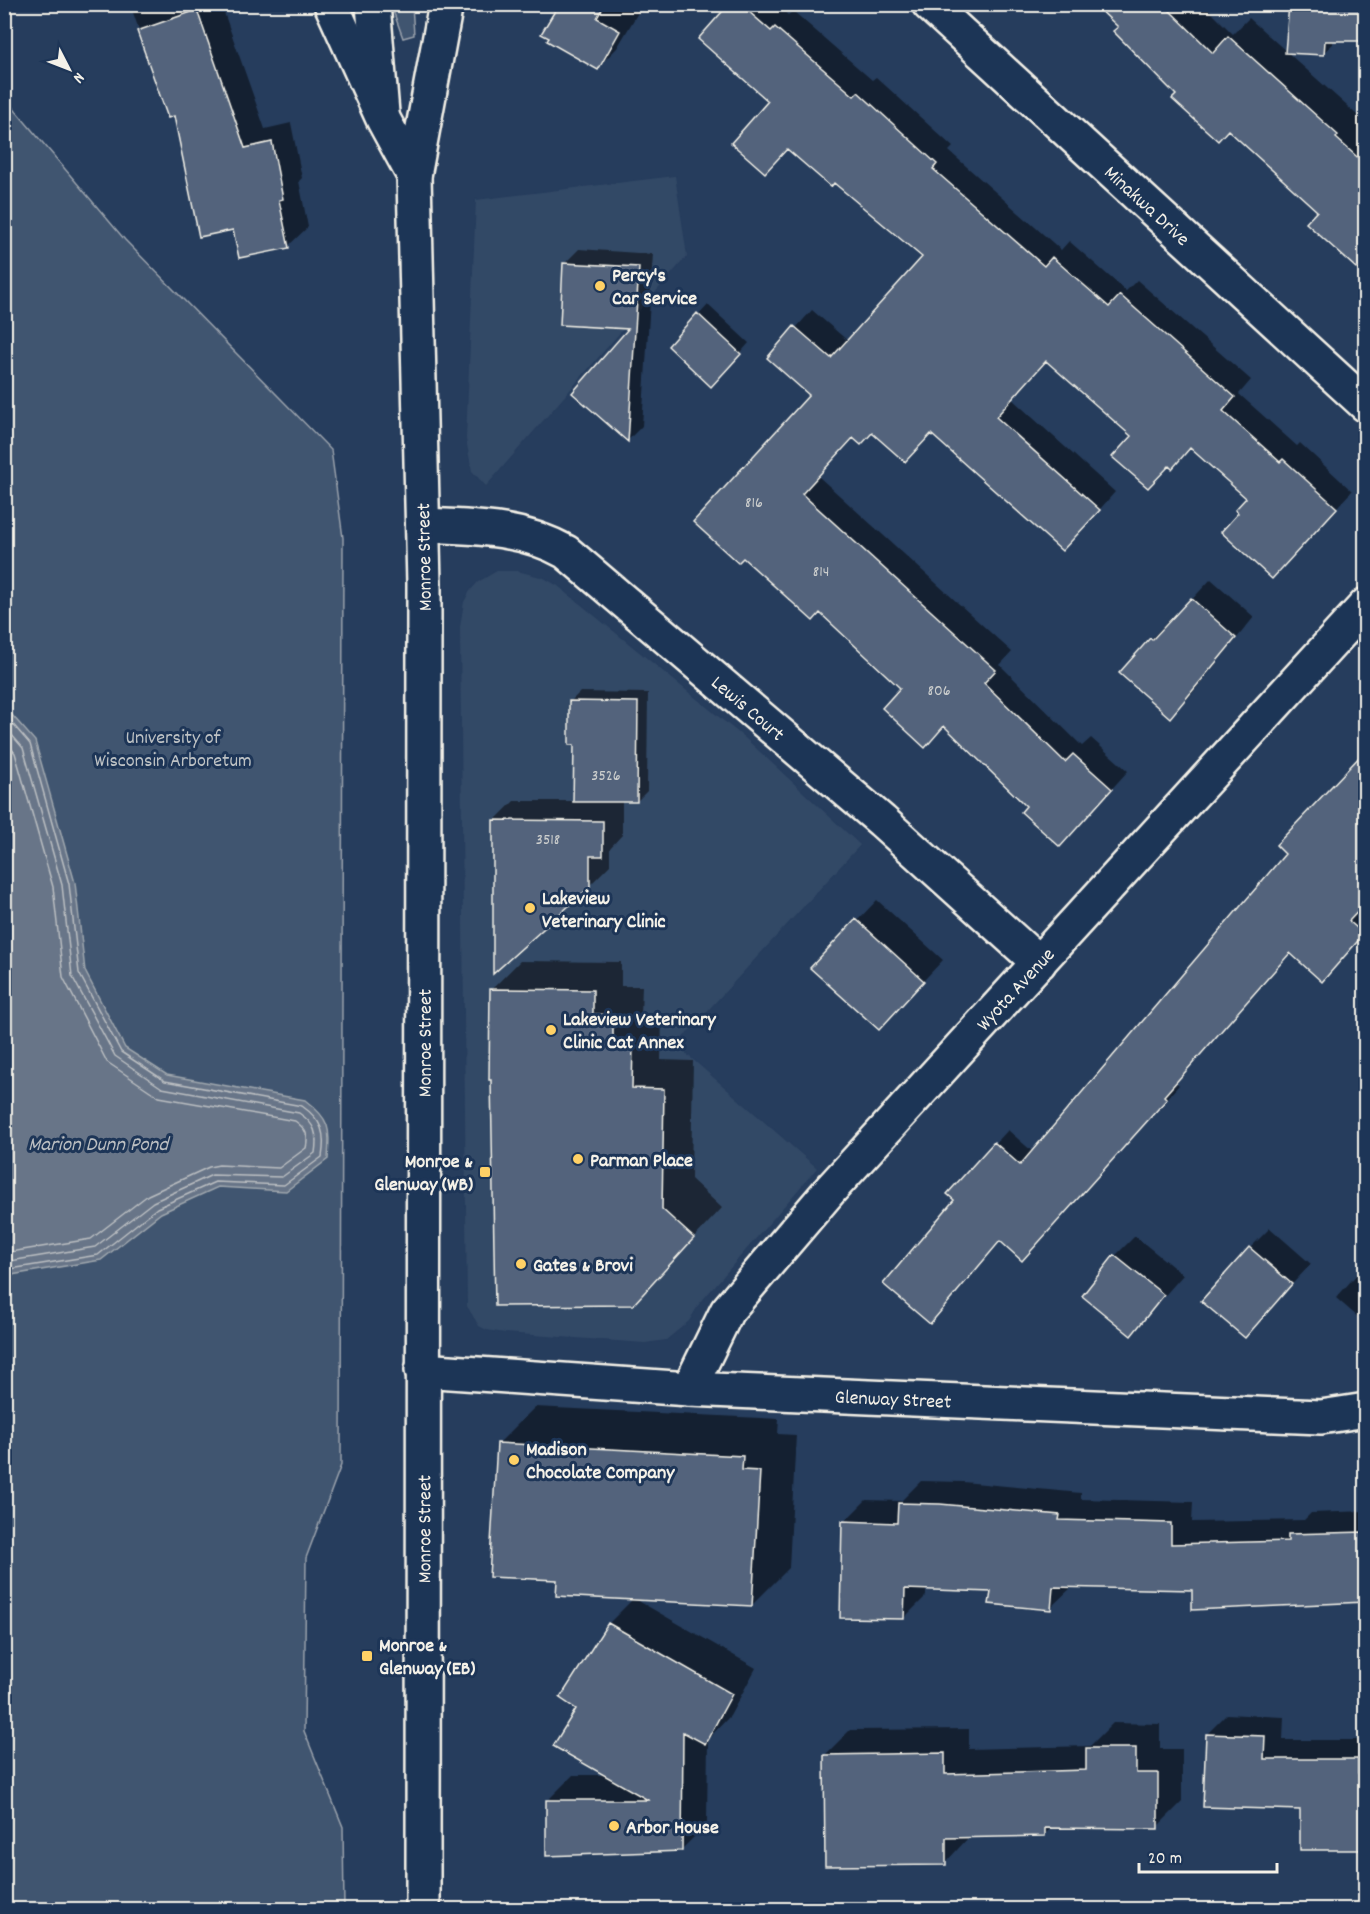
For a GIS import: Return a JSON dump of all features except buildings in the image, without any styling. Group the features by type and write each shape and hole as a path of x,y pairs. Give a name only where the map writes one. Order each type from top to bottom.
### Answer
{"street":[{"name":"Monroe Street","path":"331,4 383,119 414,176"},
{"name":"Monroe Street","path":"373,4 383,119"},
{"name":"Minakwa Drive","path":"929,4 1365,405"},
{"name":"Monroe Street","path":"423,1910 423,525 414,176 446,5"},
{"name":"Lewis Court","path":"423,525 483,527 517,533 553,544 566,552 882,821 1039,963"},
{"name":"Wyota Avenue","path":"689,1389 727,1311 831,1189 1365,605"},
{"name":"Glenway Street","path":"422,1370 689,1389 1322,1417 1365,1410"}],"shaded area":[{"path":"675,176 687,256 486,486 472,471 466,439 476,200"},
{"path":"497,571 517,571 544,578 558,586 746,739 860,845 676,1045 817,1168 699,1304 689,1321 666,1340 645,1343 487,1330 479,1326 467,1306 460,627 464,602 470,591 478,582"}],"green space":[{"path":"391,5 412,5 414,35 403,38"},
{"name":"University of Wisconsin Arboretum","path":"4,97 125,240 331,450 343,538 341,1465 306,1558 304,1731 343,1827 344,1909 5,1909"}],"water":[{"name":"Marion Dunn Pond","path":"4,706 35,741 75,883 85,971 125,1048 167,1075 305,1100 324,1119 329,1140 328,1159 286,1191 218,1187 161,1213 101,1260 5,1276"}],"place":[{"name":"Percy's Car Service","path":"600,286"},
{"name":"Lakeview Veterinary Clinic","path":"530,908"},
{"name":"Lakeview Veterinary Clinic Cat Annex","path":"551,1030"},
{"name":"Parman Place","path":"578,1159"},
{"name":"Monroe & Glenway (WB)","path":"485,1172"},
{"name":"Gates & Brovi","path":"521,1264"},
{"name":"Madison Chocolate Company","path":"514,1460"},
{"name":"Monroe & Glenway (EB)","path":"367,1656"},
{"name":"Arbor House","path":"614,1826"}]}
